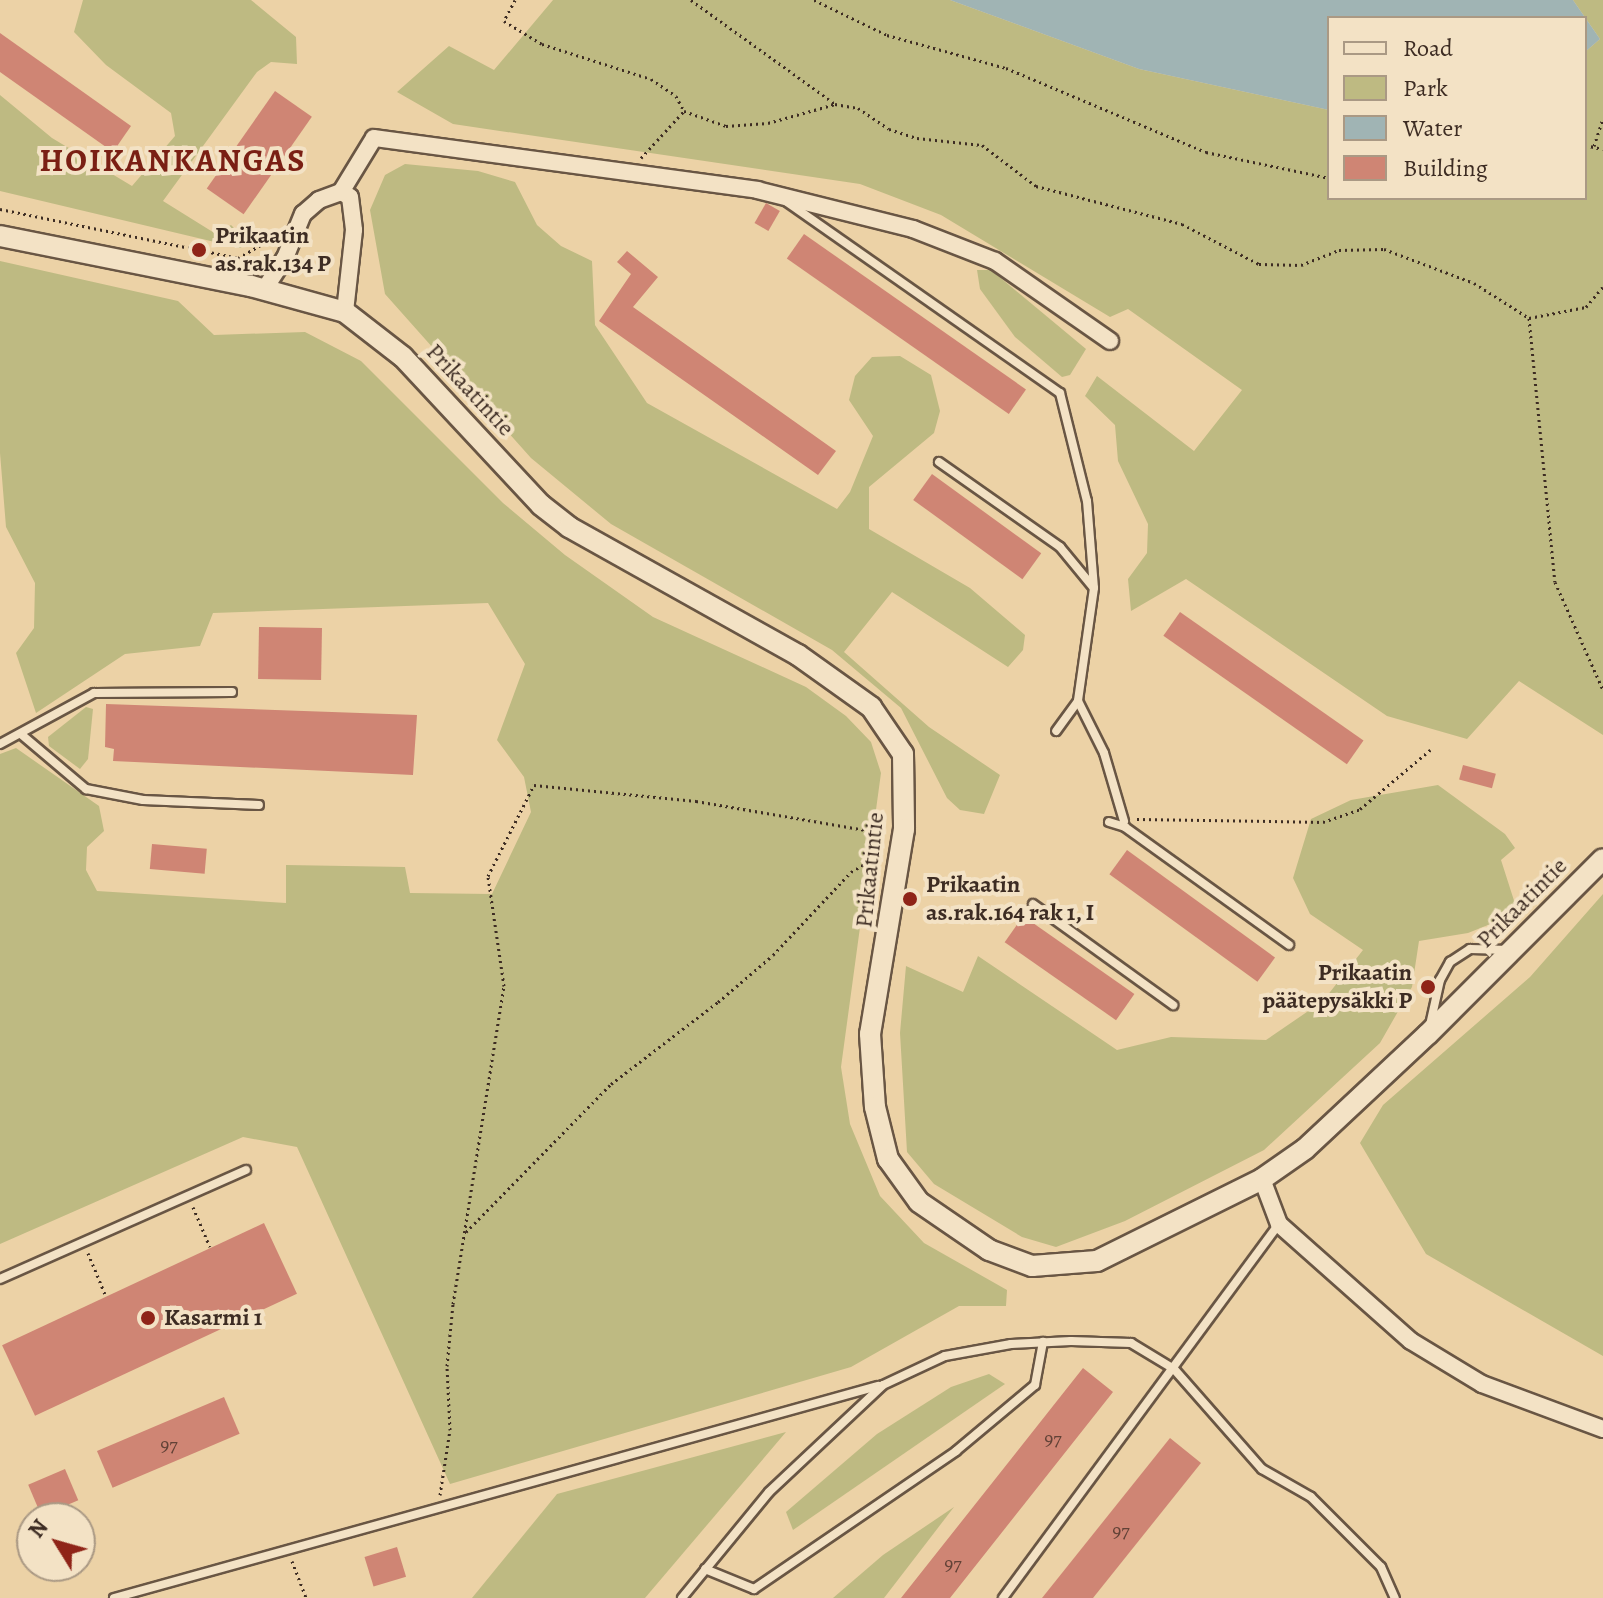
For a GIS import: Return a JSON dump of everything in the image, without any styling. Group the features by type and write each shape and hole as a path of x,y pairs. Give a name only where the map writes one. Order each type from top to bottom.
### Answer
{"street":[{"path":"264,290 285,258 303,214 319,200 341,192 374,138 776,195 952,241 995,261 1110,341"},
{"path":"341,192 350,197 354,230 345,312"},
{"name":"Prikaatintie","path":"0,236 264,290 345,312 403,357 541,505 569,527 798,655 871,707 903,754 902,837 870,1034 875,1107 888,1159 919,1202 989,1250 1032,1266 1063,1267 1097,1261 1262,1179 1305,1149 1428,1034 1603,859"},
{"path":"1262,1179 1279,1224 1411,1341 1482,1384 1603,1429"}],"lane":[{"path":"776,195 1060,393 1087,501 1094,588 1078,701 1056,731"},
{"path":"939,462 1060,547 1094,588"},
{"path":"0,744 22,735 94,693 232,692"},
{"path":"1078,701 1104,753 1124,821"},
{"path":"22,735 86,789 143,800 259,805"},
{"path":"1109,822 1125,827 1289,945"},
{"path":"1033,904 1173,1005"},
{"path":"1428,1034 1440,980 1450,962 1470,949 1511,950"},
{"path":"0,1279 246,1170"},
{"path":"1003,1598 1279,1224"},
{"path":"705,1569 754,1589 956,1451 1035,1385 1043,1342"},
{"path":"114,1598 883,1385 945,1356 1043,1342 1131,1343 1174,1369 1262,1469 1311,1497 1381,1567 1395,1598"},
{"path":"682,1598 769,1492 883,1385"}],"path":[{"path":"515,0 504,21 542,44 651,79 676,96 684,111 726,126 768,123 835,104 858,108 889,129 917,138 982,145 1036,186 1182,224 1259,264 1301,265 1339,250 1384,249 1474,283 1529,318 1586,307 1603,287"},
{"path":"691,0 835,104"},
{"path":"814,0 887,35 1006,68 1206,152 1327,178"},
{"path":"630,173 684,111"},
{"path":"1594,146 1603,118"},
{"path":"1587,145 1603,149"},
{"path":"0,209 238,258 257,252 303,214"},
{"path":"1529,318 1555,582 1603,690"},
{"path":"1124,821 1187,817 1323,822 1360,809 1430,750"},
{"path":"436,1509 450,1430 447,1366 504,986 488,876 534,785 696,801 902,837"},
{"path":"466,1232 492,1212 611,1084 740,983 851,872 902,837"},
{"path":"188,1196 210,1247"},
{"path":"83,1242 105,1294"},
{"path":"288,1550 306,1598"}],"green space":[{"path":"83,0 251,0 296,37 297,64 271,62 257,72 163,201 216,234 231,225 249,243 240,248 0,191 0,95 52,138 132,186 175,136 171,113 106,65 74,32"},
{"path":"553,0 950,0 1139,69 1327,110 1327,200 1587,200 1587,50 1600,39 1587,16 1573,0 1603,0 1603,735 1519,681 1467,739 1387,716 1186,579 1131,611 1128,579 1147,553 1148,524 1118,461 1115,425 1085,396 1097,376 1194,451 1242,390 1128,309 1110,317 941,215 860,184 453,124 397,92 449,46 494,70"},
{"path":"405,164 478,171 515,182 537,225 561,246 592,261 595,325 647,403 837,509 850,492 873,436 849,400 855,376 872,357 900,356 931,375 940,411 934,433 869,487 869,529 970,588 1025,635 1023,650 1008,667 892,592 844,652 929,727 1000,775 984,814 960,810 947,798 901,708 832,650 611,524 531,458 385,294 370,210 385,175"},
{"path":"0,261 178,301 214,335 305,332 361,361 503,503 565,555 653,617 806,687 846,716 871,742 881,773 841,1067 850,1124 880,1196 924,1243 1007,1290 1006,1306 959,1306 851,1367 450,1484 297,1147 243,1137 0,1244 0,754 16,748 99,806 104,831 87,847 86,870 97,891 286,903 286,865 405,867 410,893 492,894 531,812 524,777 497,740 525,664 488,603 213,613 200,646 125,654 36,713 16,653 34,628 35,583 6,527 0,453"},
{"path":"977,270 991,270 1086,349 1070,375 1062,377 1015,337 980,289"},
{"path":"86,707 93,709 88,759 80,769 49,746 48,737"},
{"path":"1438,785 1505,834 1515,848 1501,860 1518,913 1468,933 1419,941 1412,987 1380,1043 1264,1150 1125,1221 1056,1247 1022,1237 934,1184 907,1152 900,1033 906,966 963,992 978,956 1117,1050 1171,1037 1266,1040 1323,1001 1363,950 1310,914 1293,878 1311,819 1351,800"},
{"path":"1603,894 1603,1356 1426,1254 1360,1143 1383,1105 1530,977"},
{"path":"989,1374 1005,1384 793,1530 786,1512 877,1434 951,1387"},
{"path":"786,1432 645,1598 472,1598 557,1494"},
{"path":"954,1507 884,1598 833,1598 883,1555"}],"water":[{"path":"950,0 1573,0 1584,16 1327,16 1327,110 1139,69"},
{"path":"1587,20 1600,39 1587,50"}],"building":[{"path":"0,33 131,126 113,152 0,72"},
{"path":"275,91 312,117 244,214 207,188"},
{"path":"766,203 780,211 768,231 754,223"},
{"path":"804,234 1026,389 1009,414 787,259"},
{"path":"627,251 658,277 633,307 836,451 818,475 599,321 631,274 617,262"},
{"path":"932,474 1041,553 1022,579 913,500"},
{"path":"1180,612 1363,740 1347,764 1163,636"},
{"path":"259,627 322,628 321,680 258,679"},
{"path":"106,704 417,715 413,775 113,761 114,749 105,747"},
{"path":"1463,765 1496,774 1492,788 1459,779"},
{"path":"152,844 207,849 205,874 150,869"},
{"path":"1127,850 1275,958 1257,982 1109,874"},
{"path":"1023,916 1134,994 1116,1020 1005,942"},
{"name":"Kasarmi 1","path":"264,1223 297,1294 35,1416 2,1345"},
{"path":"1083,1368 1113,1392 950,1598 901,1598"},
{"path":"224,1397 240,1434 113,1488 97,1451"},
{"path":"1170,1438 1201,1463 1093,1598 1042,1598"},
{"path":"65,1469 78,1500 36,1502 28,1485"},
{"path":"397,1547 406,1577 374,1587 364,1557"}],"place":[{"name":"Prikaatin as.rak.134 P","path":"199,250"},
{"name":"Prikaatin as.rak.164 rak 1, I","path":"910,899"},
{"name":"Prikaatin päätepysäkki P","path":"1428,987"},
{"name":"Kasarmi 1","path":"148,1318"}],"district":[{"name":"HOIKANKANGAS","path":"173,160"}]}
